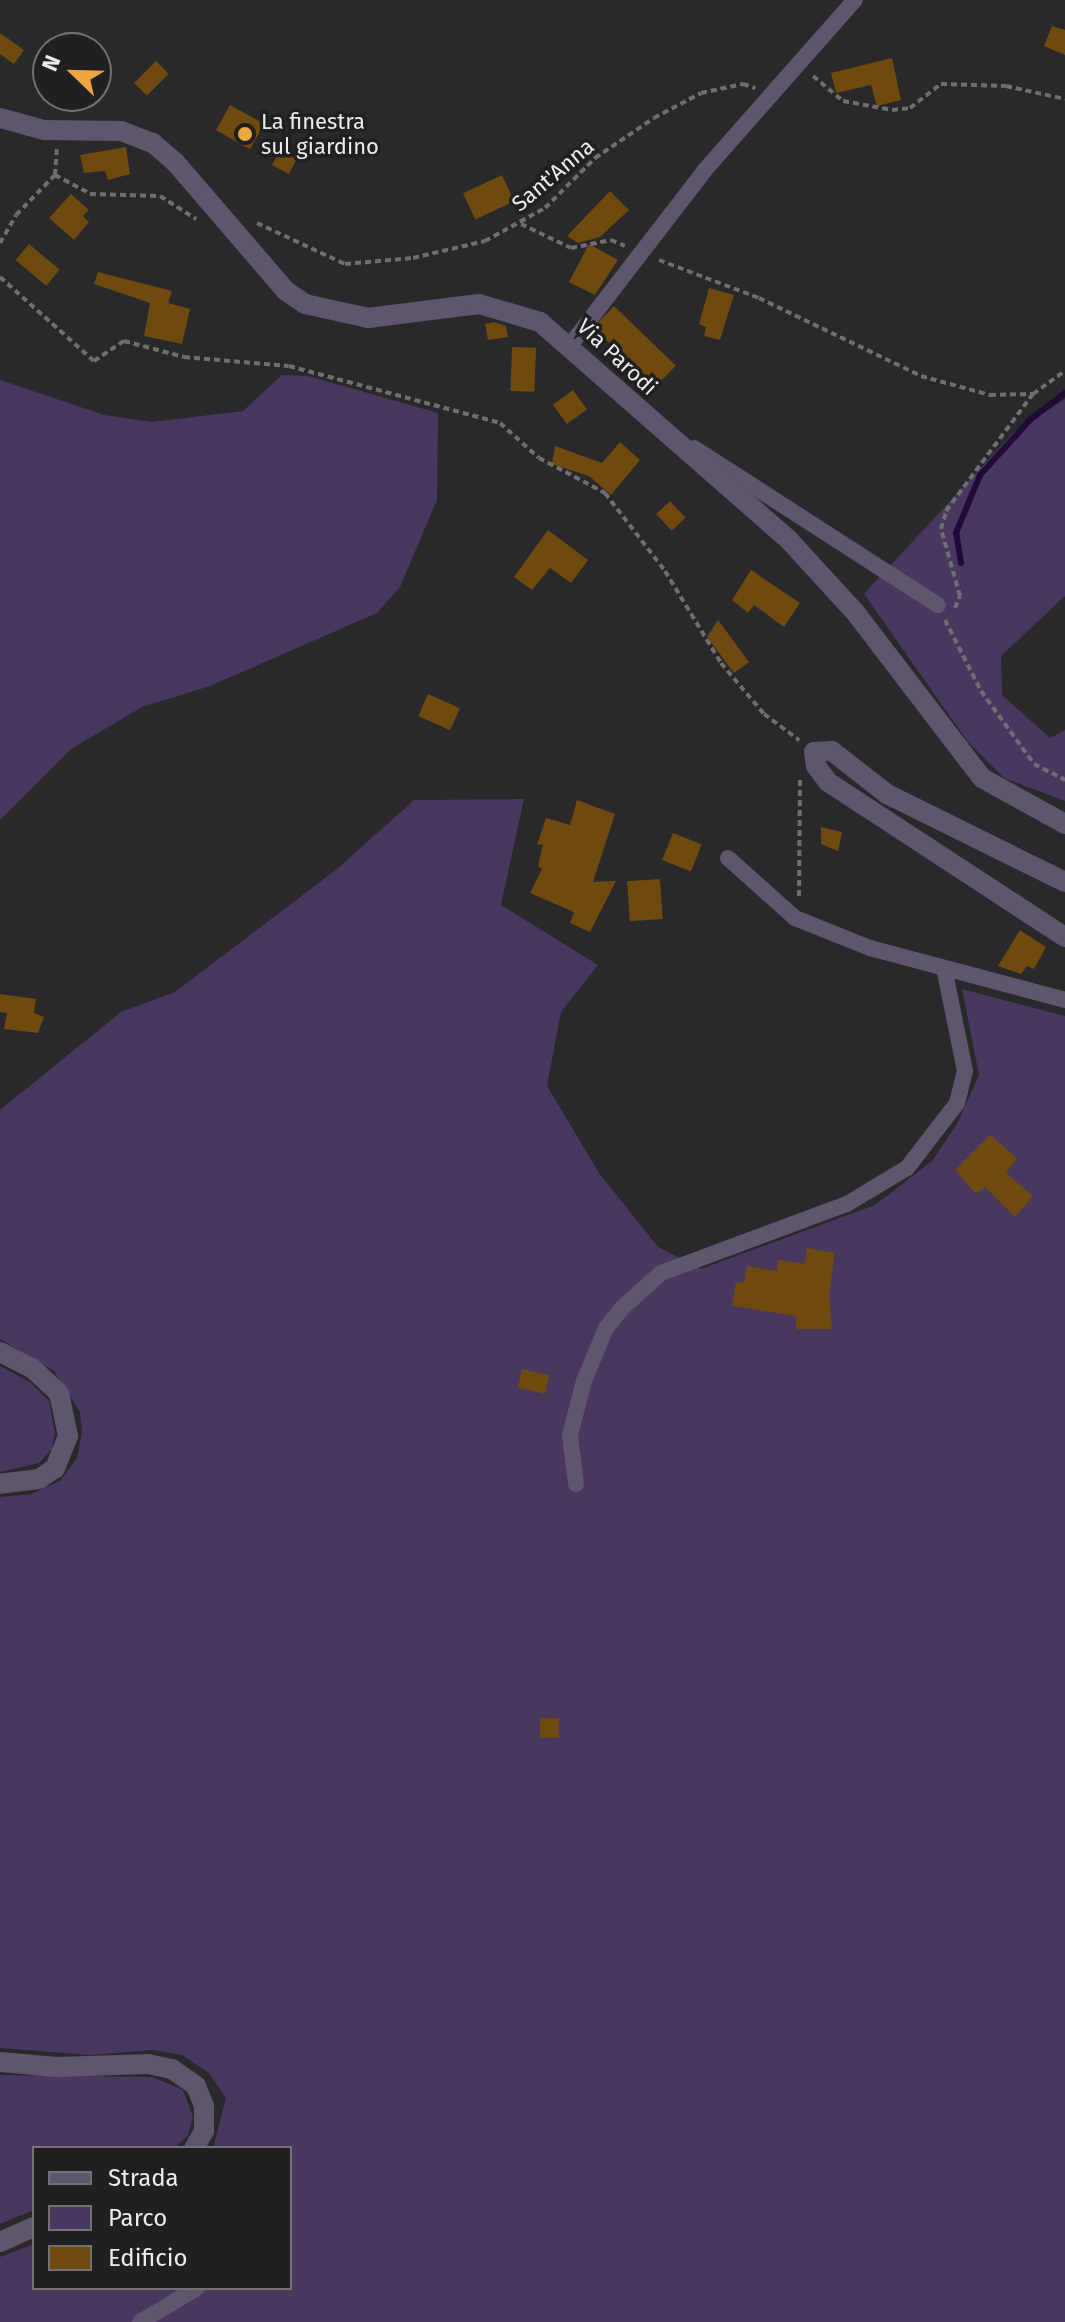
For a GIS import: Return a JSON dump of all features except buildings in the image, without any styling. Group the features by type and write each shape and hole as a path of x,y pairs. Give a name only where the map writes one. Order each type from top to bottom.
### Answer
{"street":[{"path":"571,344 768,93 802,61 855,0"},
{"name":"Via Parodi","path":"0,118 27,128 121,131 153,143 216,207 286,291 305,304 368,318 479,304 522,313 571,344 614,391 680,440 813,566 982,778 1065,824"},
{"path":"680,440 763,488 879,571 938,605"},
{"path":"1065,882 966,837 887,794 832,751 817,749 815,761 828,782 1065,937"},
{"path":"728,858 795,918 870,948 1065,1000"},
{"path":"576,1484 574,1421 606,1328 622,1308 661,1273 847,1204 907,1168 957,1103 965,1071 944,968"},
{"path":"0,1352 32,1368 59,1393 68,1436 55,1468 39,1479 0,1484"},
{"path":"0,2062 57,2067 148,2064 172,2069 196,2086 204,2106 204,2131 195,2146"},
{"path":"0,2242 32,2228"},
{"path":"140,2322 194,2290"}],"path":[{"path":"802,61 830,95 858,105 910,108 941,84 1006,86 1065,99"},
{"name":"Sant'Anna","path":"249,218 271,233 345,264 413,258 485,241 521,224 545,208 595,158 678,105 701,93 743,84 768,93"},
{"path":"0,243 16,215 55,175 56,128"},
{"path":"55,175 90,194 160,196 197,220 216,207"},
{"path":"521,224 571,248 611,240 759,298 921,376 990,395 1033,394"},
{"path":"0,277 94,361 124,341 184,357 289,366 500,423 539,458 605,493 665,571 729,673 764,714 817,749"},
{"path":"938,605 954,608 960,596 941,529 946,511 1033,394 1065,371"},
{"path":"938,605 990,703 1034,764 1065,780"},
{"path":"795,768 800,776 795,918"}],"green space":[{"path":"282,375 308,376 438,413 437,500 400,587 377,613 210,686 142,707 71,749 0,820 0,380 104,415 152,422 243,411"},
{"path":"1065,399 1065,596 1001,656 1002,695 1050,738 1065,730 1065,801 1004,778 968,742 864,594 1014,432"},
{"path":"524,799 501,905 598,965 561,1012 547,1086 599,1173 658,1247 701,1269 875,1205 932,1161 957,1124 979,1075 962,989 1065,1016 1065,2322 0,2322 0,2257 32,2245 32,2290 292,2290 292,2146 214,2146 226,2098 209,2073 182,2055 153,2050 90,2055 0,2048 0,1497 31,1494 60,1481 77,1458 82,1432 80,1412 54,1371 0,1339 0,1110 121,1012 175,992 337,869 414,800"},
{"path":"0,1366 31,1383 49,1401 55,1433 52,1449 39,1463 0,1472"},
{"path":"0,2075 153,2077 183,2090 193,2117 188,2135 177,2146 32,2146 32,2211 0,2224"}],"waterway":[{"path":"961,563 956,533 980,475 1031,419 1065,393"}],"place":[{"name":"La finestra sul giardino","path":"245,134"}]}
